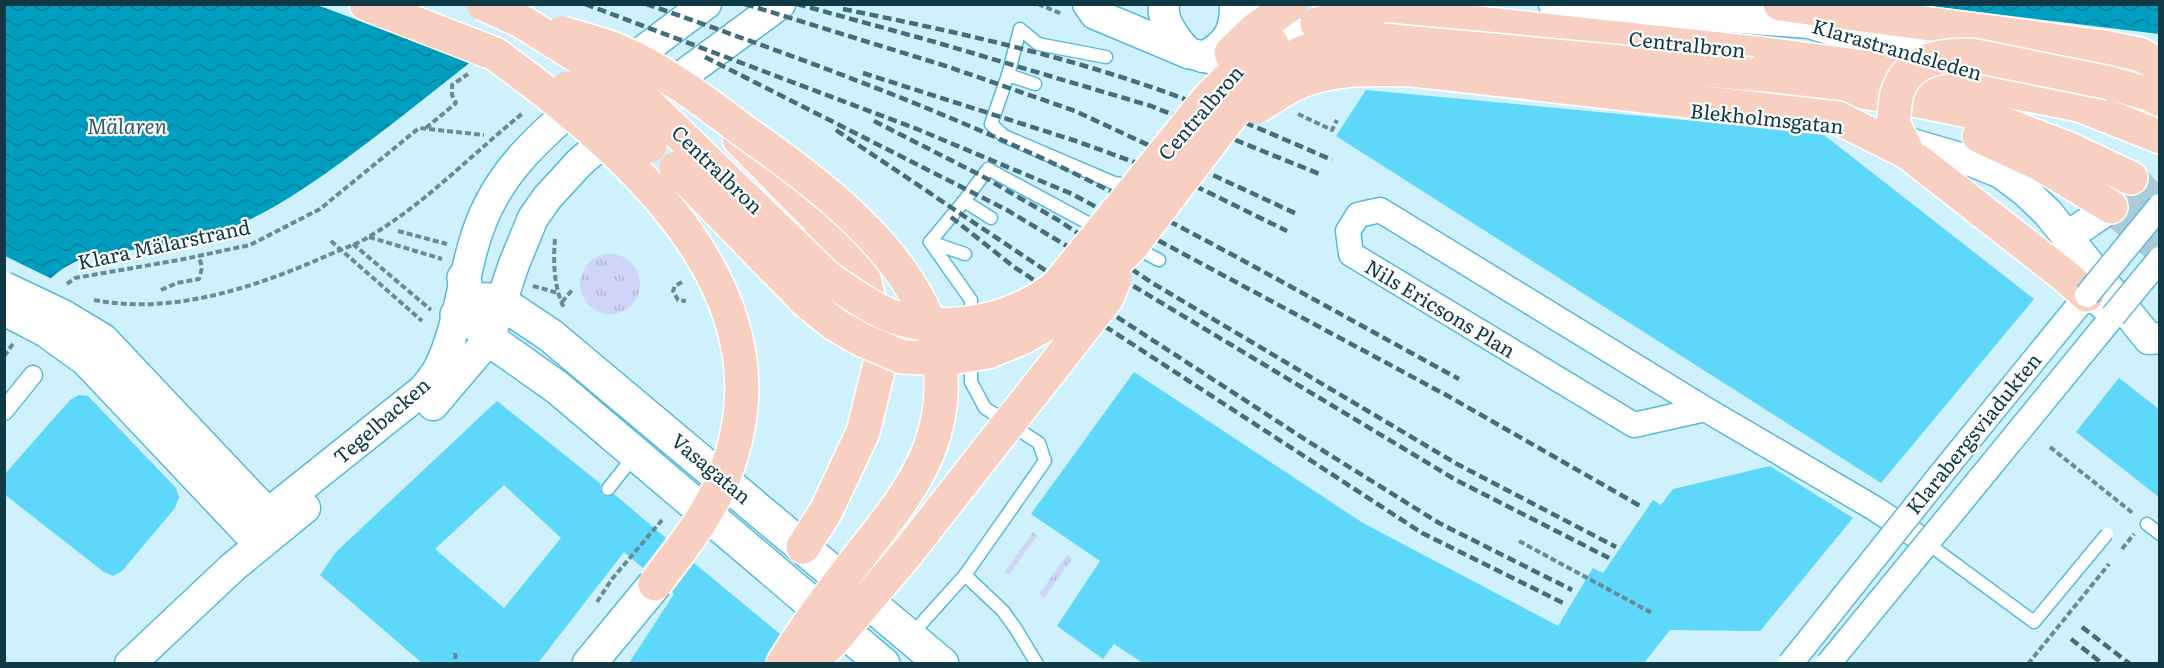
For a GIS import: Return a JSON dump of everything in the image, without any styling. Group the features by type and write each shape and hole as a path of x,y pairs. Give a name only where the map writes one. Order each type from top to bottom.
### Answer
{"highway":[{"name":"Centralbron","path":"366,4 483,63 547,77 596,103 676,168 806,301 843,329 902,357 945,359 988,352 1022,338 1056,318 1144,254 1215,135 1256,83 1295,56 1326,43 1361,38 1933,76 2079,105"},
{"name":"Centralbron","path":"483,4 522,21 639,95 828,278 864,302 899,319 939,324 969,323 997,317 1042,298 1057,286 1208,99 1242,65 1300,29 1334,19 1371,13 1406,15 1758,64"},
{"path":"1160,159 1200,90 1234,49 1256,29 1291,4"},
{"path":"1780,4 2104,47 2139,54 2160,65"},
{"path":"522,21 619,51 679,85 803,173 867,230 897,264 918,298 930,325 938,351 942,384 939,417 929,451 913,483 889,519 808,623 783,663"},
{"path":"1908,153 1894,122 1896,94 1909,72 1928,60 1947,54 1971,54 2110,83 2152,95 2160,100"},
{"path":"483,63 540,86 615,150 654,192 705,258 726,302 740,361 741,405 733,446 718,489 695,528 655,584"},
{"path":"1758,64 1937,120 1990,140 2040,164 2111,207"},
{"name":"Klarastrandsleden","path":"1758,64 1973,112 2067,148 2132,178"},
{"path":"1215,135 1292,86 1323,74 1358,69 1402,70 1838,118 1908,153 2087,295"},
{"path":"701,101 816,217 864,278 878,333 880,363 863,432 826,511 803,547"},
{"name":"Klarastrandsleden","path":"2079,105 2160,137"},
{"path":"808,663 831,643 909,552 1107,298 1144,254"}],"main road":[{"path":"452,293 483,299 513,293"},
{"name":"Vasagatan","path":"452,293 489,339 558,388 730,536 883,663"},
{"name":"Vasagatan","path":"513,293 562,343 942,663"},
{"path":"730,536 752,540 765,551 777,556 788,556 803,547"},
{"path":"589,663 655,584"},
{"path":"600,663 628,617"},
{"path":"852,639 865,640 876,648 888,650 910,636"}],"street":[{"name":"Tegelbacken","path":"94,350 269,513 423,390 439,369 452,293 495,191 516,162 548,129 634,57 706,4"},
{"name":"Tegelbacken","path":"130,663 259,544 420,418 435,403 489,339 513,293 514,264 533,218 547,198 579,164 667,86 780,4"},
{"name":"Blekholmsgatan","path":"1065,4 1091,9 1196,55 1260,70 1850,126 1974,162 2001,173 2025,191 2048,213 2156,342"},
{"path":"1164,4 1163,9 1176,40 1196,55 1219,49 1230,35 1236,15 1235,4"},
{"name":"Blekholmsgatan","path":"1254,4 1273,20 1382,83"},
{"name":"Klarastrandsleden","path":"1554,4 1809,23 1879,42 2079,105"},
{"name":"Klarabergsviadukten","path":"1790,663 2160,206"},
{"path":"2067,237 2111,207"},
{"name":"Nils Ericsons Plan","path":"1705,409 1634,425 1351,254 1348,231 1358,215 1380,210 1927,543"},
{"name":"Klarabergsviadukten","path":"1828,663 2160,259"},
{"path":"4,287 94,350 259,544"},
{"path":"2087,295 2113,316"},
{"path":"4,310 55,324"},
{"path":"4,411 33,375"}],"lane":[{"path":"1106,57 1038,44 1020,29 1008,75 991,124 1004,136 1114,183 1130,185"},
{"path":"1008,75 1035,84"},
{"path":"930,242 988,169 1144,254"},
{"path":"964,201 991,219"},
{"path":"930,242 965,254"},
{"path":"910,636 965,575 1045,461 1039,443 985,408 971,382 971,300 930,242"},
{"path":"608,489 635,455"},
{"path":"2146,523 2160,534"},
{"path":"1927,543 2034,622 2107,534"},
{"path":"965,575 1003,611 1037,663"}],"path":[{"name":"Klara Mälarstrand","path":"67,284 75,278 250,245 320,209 419,128 426,128 456,104 452,95 452,85 483,63"},
{"path":"1293,112 1332,129 1336,120"},
{"path":"105,302 161,303 209,297 265,280 353,244 368,237 420,201 522,114"},
{"path":"426,128 484,135"},
{"path":"398,231 451,246"},
{"path":"368,237 452,293"},
{"path":"331,241 422,321"},
{"path":"353,244 452,293"},
{"name":"Klara Mälarstrand","path":"161,290 199,279 202,268 199,256"},
{"path":"685,282 678,283 673,291 678,300 686,301"},
{"path":"558,307 573,289"},
{"path":"513,293 558,293"},
{"path":"4,356 14,344"},
{"path":"2028,663 2146,523 2050,447"},
{"path":"597,602 612,579 662,520"},
{"path":"1519,541 1652,613"},
{"path":"455,653 456,663"}],"green space":[{"path":"610,254 631,263 640,284 631,305 610,314 589,305 580,284 589,263"},
{"path":"1033,532 1037,536 1009,575 1005,571"},
{"path":"1067,555 1072,559 1044,598 1039,594"}],"water":[{"name":"Mälaren","path":"5,5 541,5 392,124 290,197 242,223 206,236 158,247 96,255 72,263 53,276 31,300 5,335"},
{"path":"1921,5 2159,5 2159,34"}],"pier":[{"path":"317,5 541,5 471,62"},
{"path":"5,256 54,280 7,336 4,334"}],"building":[{"path":"1366,90 1824,135 2034,299 1881,483 1336,136"},
{"path":"1134,372 1363,523 1558,626 1593,568 1603,573 1653,500 1661,505 1673,489 1770,466 1853,518 1760,631 1670,630 1644,663 1143,663 1114,644 1103,659 1057,626 1100,561 1031,514"},
{"path":"2119,378 2160,410 2160,498 2076,432"},
{"path":"79,395 88,396 176,488 179,497 175,508 122,571 113,576 104,572 4,494 4,475 70,400"},
{"path":"497,401 601,484 602,495 607,497 614,494 666,538 643,568 624,552 538,663 422,663 320,575 336,552","holes":["504,485 561,538 504,608 435,549"]},
{"path":"694,563 780,634 764,663 629,663 674,594 672,592"}],"tunnel":[{"path":"2131,178 2160,209"},
{"path":"2111,207 2160,248"}],"railway":[{"path":"585,4 917,129 1072,194 1448,396 1642,507"},
{"path":"646,4 872,86 1038,156 1184,229 1459,379"},
{"path":"745,4 949,67 1075,111 1299,215"},
{"path":"797,4 1151,106 1322,175"},
{"path":"843,9 976,38 1108,73 1193,102 1332,160"},
{"path":"705,57 1007,210 1456,480 1609,558"},
{"path":"863,73 1076,141 1181,179 1287,231"},
{"path":"874,121 982,176 1058,220 1154,284 1457,464 1616,547"},
{"path":"836,130 1025,257 1306,440 1439,523 1572,590"},
{"path":"951,217 1014,267 1422,533 1565,604"},
{"path":"2082,627 2130,664"},
{"path":"2071,639 2103,664"}]}
